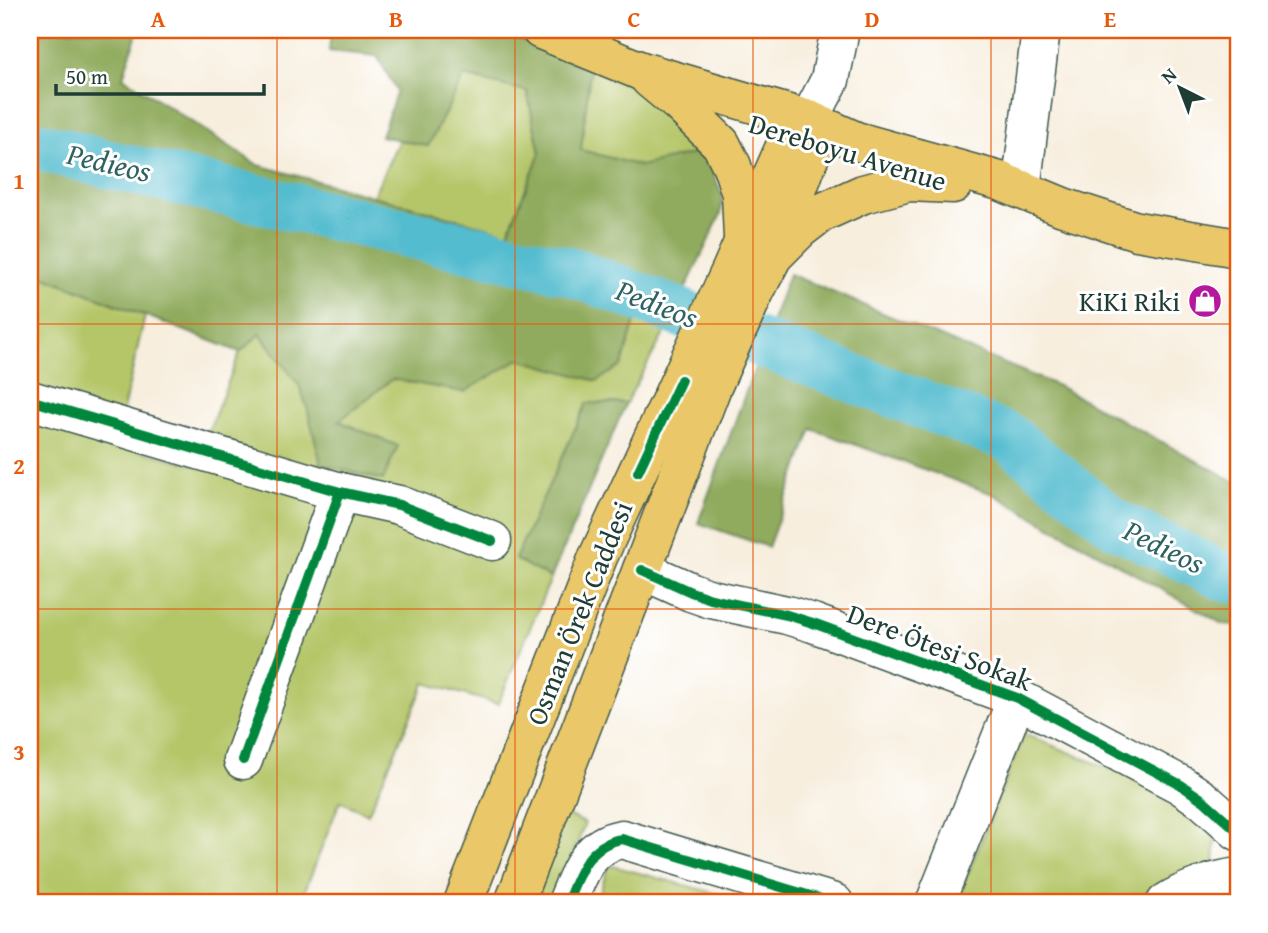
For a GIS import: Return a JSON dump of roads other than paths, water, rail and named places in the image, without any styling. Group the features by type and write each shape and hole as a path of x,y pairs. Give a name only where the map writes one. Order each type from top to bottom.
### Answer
{"main road":[{"name":"Dereboyu Avenue","path":"541,30 804,133 953,184 1001,200 1063,207"},
{"path":"641,71 721,144 741,194 750,265 821,213 863,194 909,182 953,184"},
{"name":"Dereboyu Avenue","path":"804,133 856,141 1000,181 1063,207 1137,231 1238,248"},
{"name":"Osman Örek Caddesi","path":"463,903 598,556 697,384 804,133"},
{"name":"Osman Örek Caddesi","path":"514,903 642,570 697,384"}],"street":[{"path":"804,133 830,80 840,30"},
{"path":"1021,189 1041,30"},
{"path":"30,400 340,492 399,505 492,541"},
{"path":"243,760 340,492"},
{"name":"Dere Ötesi Sokak","path":"642,570 691,593 813,623 1017,698 1181,785 1203,800 1238,831"},
{"path":"935,903 1017,698"},
{"path":"570,896 580,872 594,852 603,845 622,839 834,903"},
{"path":"1166,903 1220,880 1238,877"}],"waterway":[{"name":"Pedieos","path":"30,144 570,271 1008,437 1114,523 1227,578 1238,579"}],"place":[{"name":"KiKi Riki","path":"1205,301"}]}
